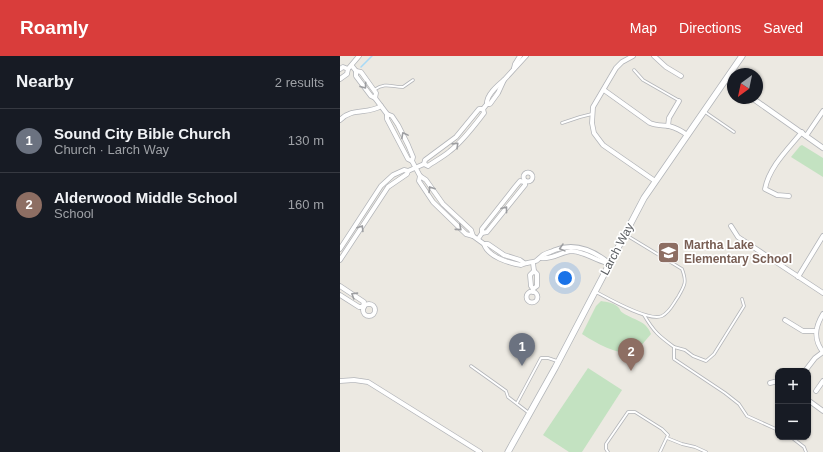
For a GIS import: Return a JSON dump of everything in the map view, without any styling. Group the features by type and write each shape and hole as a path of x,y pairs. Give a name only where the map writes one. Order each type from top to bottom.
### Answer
{"main road":[{"name":"Larch Way","path":"508,452 558,362 644,198 742,56"}],"street":[{"path":"340,79 347,74 350,67 359,56"},
{"path":"514,68 520,56"},
{"path":"424,164 425,160 456,137 479,110 483,109 487,104 486,101 498,85 514,68 520,64 526,56"},
{"path":"633,56 622,62 616,68 593,106 592,123 594,133 603,145 655,181"},
{"path":"654,56 666,67 681,76"},
{"path":"340,69 343,67 350,67 361,72 376,93 375,98"},
{"path":"356,71 356,76 387,114 387,119 408,159 412,160 420,176 426,180 436,196 448,210 471,230 473,236 504,255 521,261 524,264 541,258 546,259 569,252 575,252 609,263"},
{"path":"604,90 650,123 656,126 668,126 687,135"},
{"path":"668,126 669,118 679,101"},
{"path":"761,104 823,148"},
{"path":"340,120 345,115 354,112 373,110 381,106"},
{"path":"340,249 381,186 393,175 404,170 408,171 424,164 428,166 449,152 458,144 484,113 483,109"},
{"path":"806,136 823,111"},
{"path":"788,196 777,195 765,189 766,182 779,160 802,132"},
{"path":"340,260 384,191 393,182 407,174 408,171"},
{"path":"478,239 482,233 487,232 525,185 524,181"},
{"path":"731,226 738,237 823,293"},
{"path":"798,276 823,236"},
{"path":"533,262 534,271 538,278 537,286 533,290 530,275 534,271"},
{"path":"340,286 364,302 364,306 359,307 340,295"},
{"path":"807,368 815,358 823,352 816,337 816,331 823,314"},
{"path":"785,320 803,331 816,331"},
{"path":"340,381 354,380 368,382 480,452"},
{"path":"816,392 823,381"},
{"path":"770,383 775,382"},
{"path":"811,402 823,411"}],"lane":[{"path":"634,70 643,80 679,101"},
{"path":"373,90 390,85 403,87 413,80"},
{"path":"704,111 734,132"},
{"path":"562,123 580,116 592,114"},
{"path":"595,292 651,317 661,316 668,312 685,284 685,276 682,268 625,234"},
{"path":"644,315 659,336 674,347 685,350 693,356 706,361 714,354 744,306 742,299"},
{"path":"674,347 674,359 725,393 739,404 747,416 775,429"},
{"path":"517,403 539,361 544,357 558,362"},
{"path":"471,366 506,391 508,397 530,414"},
{"path":"608,452 606,449 606,444 628,412 635,412 662,429 668,435 660,452"},
{"path":"667,438 682,444 695,446 706,452"},
{"path":"795,440 804,447 806,452"}],"green space":[{"path":"802,145 823,158 823,177 791,157"},
{"path":"601,301 615,305 622,312 643,323 649,329 651,334 634,354 627,354 607,348 582,334 596,306"},
{"path":"588,368 622,390 582,452 569,452 543,435"}],"waterway":[{"path":"361,67 372,56"}],"place":[{"name":"Martha Lake Elementary School","path":"669,252"},
{"name":"Sound City Bible Church","path":"522,366"},
{"name":"Alderwood Middle School","path":"631,371"}]}
